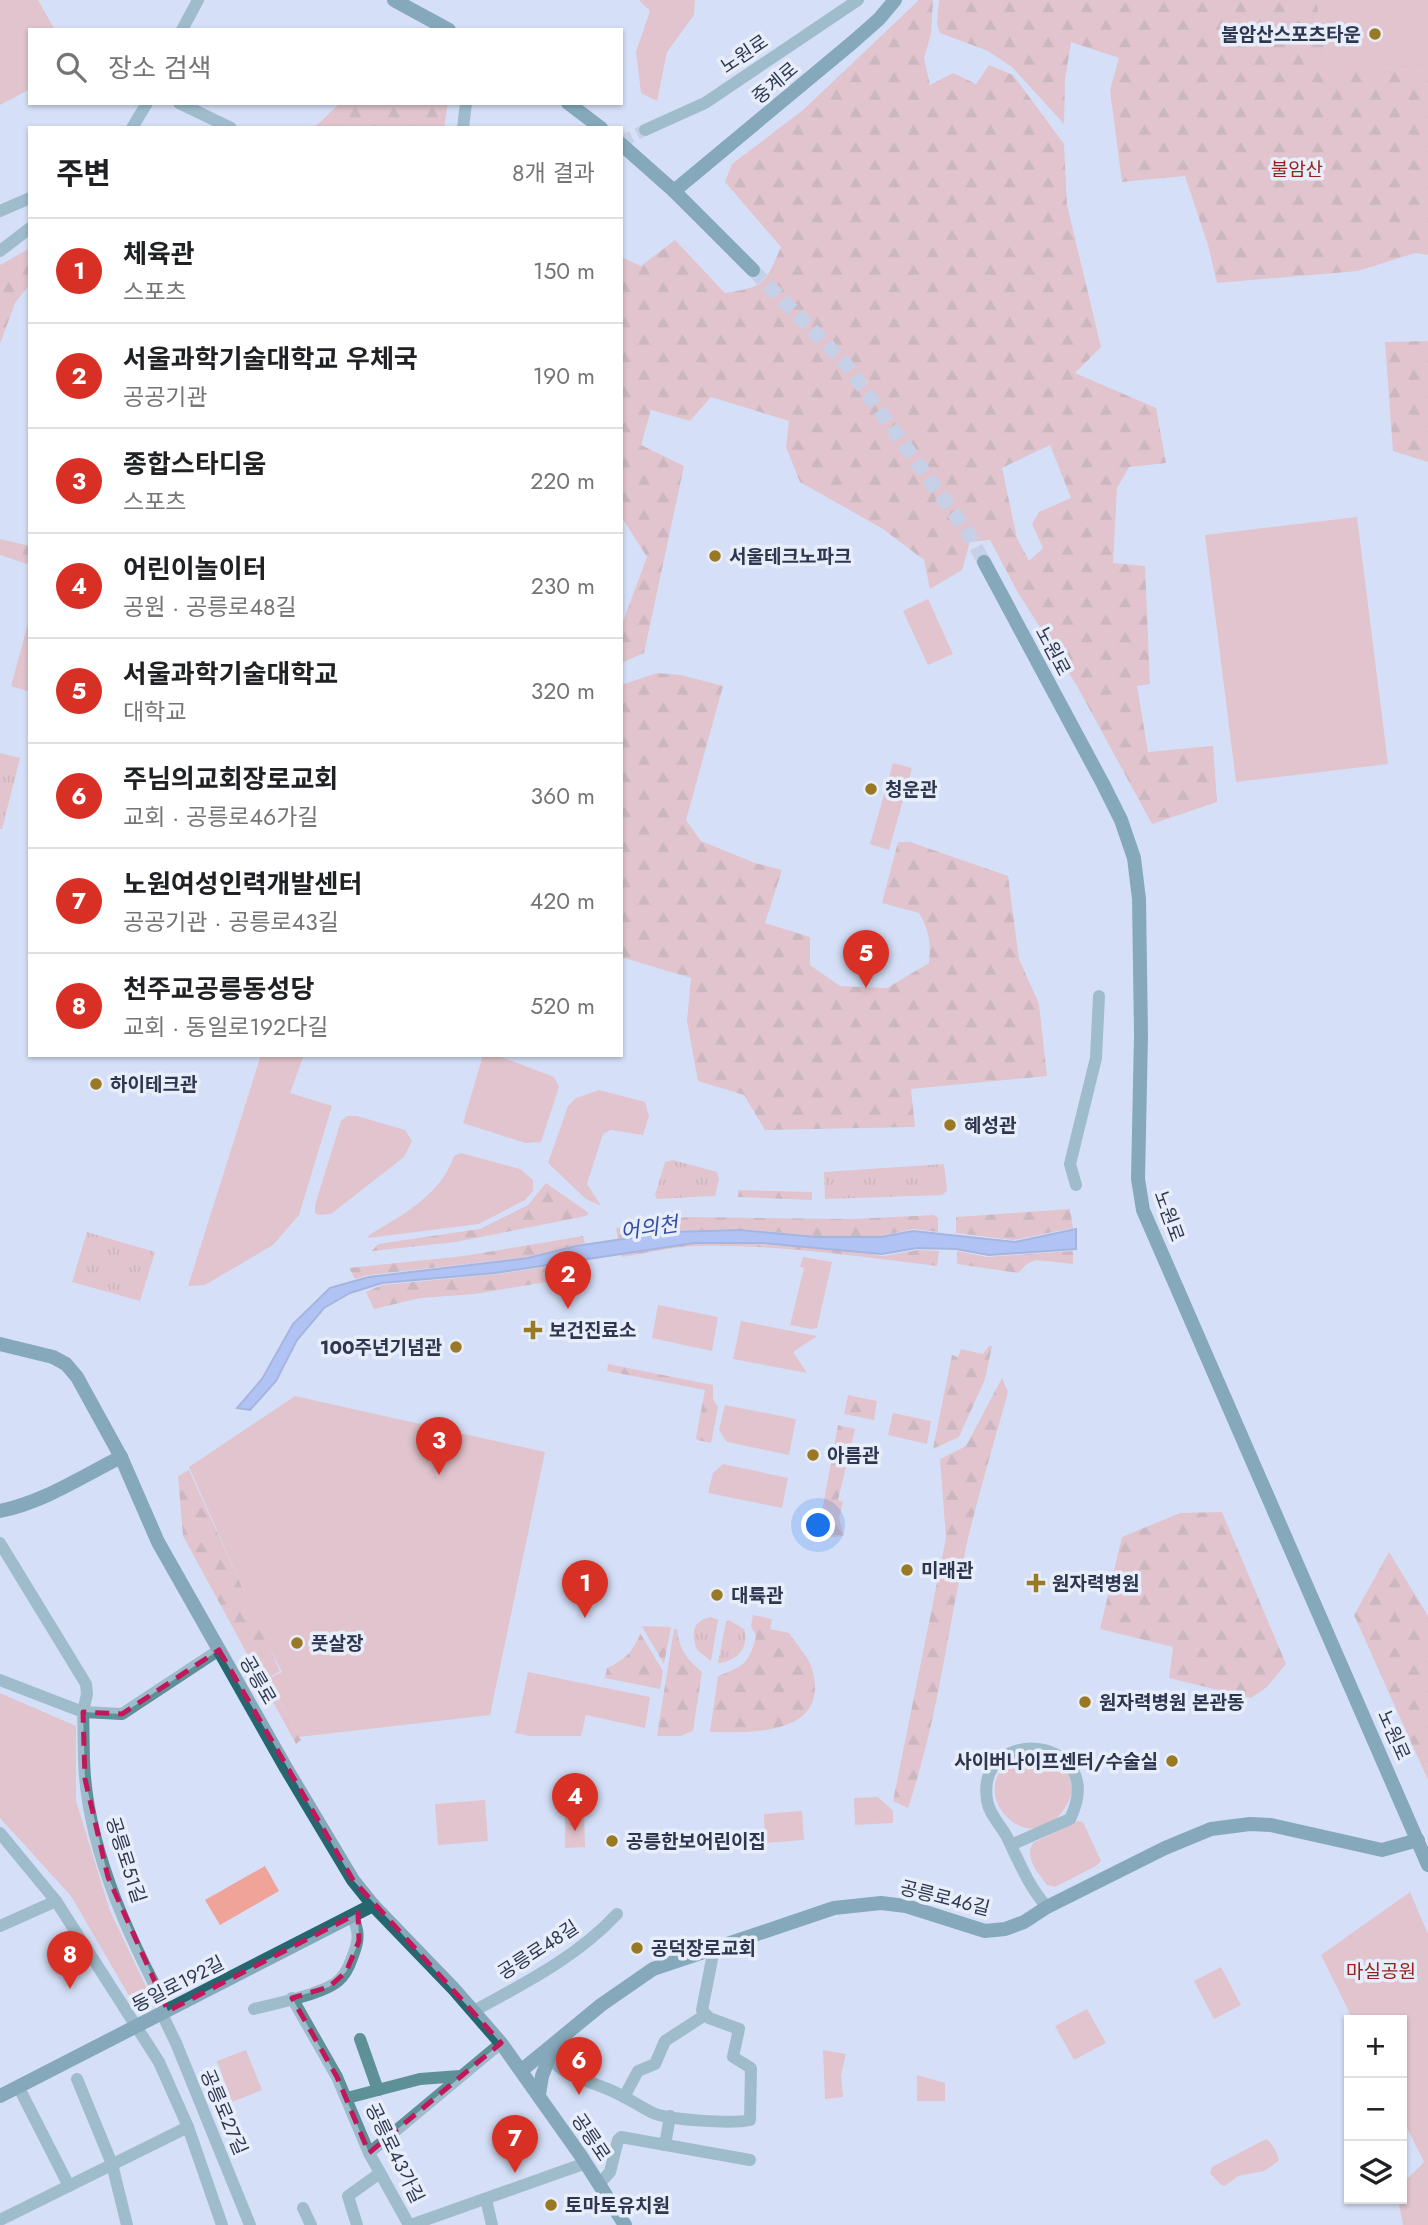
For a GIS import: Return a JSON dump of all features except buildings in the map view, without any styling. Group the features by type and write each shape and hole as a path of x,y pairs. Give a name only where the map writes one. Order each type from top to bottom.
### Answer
{"street":[{"path":"183,28 198,0"},
{"path":"394,0 445,28"},
{"name":"노원로","path":"645,130 705,103 859,0"},
{"name":"중계로","path":"674,191 853,43 895,0"},
{"path":"133,126 146,105"},
{"path":"183,105 227,126"},
{"path":"463,126 466,105"},
{"path":"571,105 598,126"},
{"path":"623,146 674,191 753,271"},
{"path":"0,211 28,199"},
{"path":"0,251 28,230"},
{"name":"노원로","path":"984,562 1103,784 1121,820 1134,858 1142,939 1138,1179 1143,1210 1428,1865"},
{"path":"1076,1185 1070,1164 1096,1058 1099,996"},
{"name":"공릉로","path":"0,1344 35,1351 66,1364 78,1377 121,1457 158,1542 286,1768 354,1880 373,1905 474,2011 523,2070 625,2225"},
{"path":"0,1511 22,1506 60,1490 121,1457"},
{"name":"공릉로51길","path":"0,1543 86,1684 83,1712 85,1779 93,1829 118,1902 165,2012"},
{"path":"0,1680 83,1712 122,1714 219,1650"},
{"path":"1011,1845 1069,1819 1076,1806 1078,1791 1075,1777 1068,1764 1057,1754 1028,1747 1016,1750 996,1765 990,1775 987,1800 990,1811 1011,1845 1034,1893 1047,1907"},
{"name":"공릉로46길","path":"523,2070 601,2005 653,1969 834,1908 881,1903 906,1906 985,1931 1005,1929 1024,1922 1047,1907 1165,1848 1211,1829 1250,1824 1271,1825 1382,1850 1418,1839"},
{"path":"0,1833 56,1902 159,2062 188,2127 222,2225"},
{"path":"0,1926 56,1902"},
{"name":"동일로192길","path":"0,2096 373,1905"},
{"name":"공릉로48길","path":"474,2011 554,1966 600,1932 617,1914"},
{"path":"254,2009 329,1987 346,1972 359,1941 359,1929 352,1916"},
{"path":"553,2047 555,2065 579,2080 604,2087 656,2114 702,2120 750,2120 751,2068 733,2057 739,2029 705,2015 702,2007 714,1949"},
{"name":"공릉로43가길","path":"292,1998 346,2098 369,2153 410,2225"},
{"name":"공릉로27길","path":"165,2012 250,2225"},
{"path":"624,2098 639,2069 655,2064 665,2041 705,2015"},
{"name":"공릉로43가길","path":"359,2039 378,2090"},
{"path":"369,2153 501,2042"},
{"path":"539,2094 542,2076 553,2047"},
{"name":"공릉로43가길","path":"346,2098 420,2079 460,2076"},
{"path":"77,2079 112,2164 127,2225"},
{"path":"18,2085 69,2186"},
{"path":"665,2145 670,2116"},
{"path":"0,2220 188,2127"},
{"name":"공릉로","path":"599,2184 610,2172 619,2138 750,2160"},
{"path":"410,2225 448,2219 486,2199 586,2163"},
{"path":"357,2225 348,2196 380,2172"},
{"path":"486,2199 492,2225"},
{"path":"303,2208 311,2225"}],"highlighted area":[{"path":"219,1650 353,1880 501,2043 369,2153 337,2077 292,1998 329,1987 346,1972 359,1941 358,1913 168,2011 108,1877 85,1779 83,1712 122,1714"}],"green space":[{"path":"0,0 38,0 54,28 28,28 28,90 0,105"},
{"path":"639,0 695,0 694,15 667,52 657,101 641,93 636,52 650,11"},
{"path":"919,0 933,0 931,34 924,58 930,85 953,73 976,84 989,65 1013,75 1064,144 1067,205 1101,347 1075,373 1156,408 1166,463 1129,467 1117,488 1113,563 1145,566 1150,684 1137,686 1148,752 1213,746 1217,802 1152,824 1077,686 1017,591 990,540 970,542 962,570 930,589 924,560 883,529 800,482 786,447 789,421 711,397 690,421 651,410 641,445 684,466 644,653 623,662 623,622 647,557 623,519 623,258 641,266 675,240 725,293 762,282 781,247 725,182 732,164 803,110","holes":["1050,445 1071,498 1039,512 1032,524 1043,548 1029,561 1017,538 1002,468"]},
{"name":"불암산","path":"939,0 1316,0 1330,68 1428,71 1428,255 1415,253 1358,271 1217,283 1208,245 1185,176 1122,182 1110,90 1119,58 1071,42 1065,80 1064,124 1012,67 988,51 940,33 937,24"},
{"name":"불암산스포츠타운","path":"1316,0 1428,0 1428,71 1330,68"},
{"path":"338,105 448,105 444,126 316,126"},
{"path":"28,249 28,287 15,303 0,344 0,265"},
{"path":"1428,341 1428,462 1393,451 1385,342"},
{"path":"1357,517 1388,764 1236,782 1205,535"},
{"path":"0,539 28,546 28,564 0,555"},
{"path":"928,599 953,654 928,665 903,611"},
{"path":"28,623 28,691 11,686"},
{"path":"657,673 681,675 723,686 686,820 701,841 755,863 782,870 765,923 810,937 810,965 840,986 887,988 929,963 928,937 919,913 882,903 898,842 910,842 1008,876 1019,959 1039,1004 1047,1076 911,1089 915,1127 765,1130 744,1095 698,1081 687,1021 691,978 623,958 623,684"},
{"path":"0,753 20,758 2,829 0,829"},
{"path":"893,763 912,768 889,850 870,844"},
{"path":"260,1057 303,1057 290,1093 332,1106 299,1215 273,1245 205,1285 188,1286"},
{"path":"482,1057 501,1057 554,1077 559,1087 541,1142 525,1143 463,1123"},
{"path":"599,1090 645,1102 649,1116 643,1135 611,1130 603,1134 587,1184 601,1206 586,1199 548,1163 568,1106 576,1098"},
{"path":"347,1116 357,1116 405,1130 412,1141 404,1157 331,1214 318,1215 315,1213 315,1205 341,1121"},
{"path":"461,1153 520,1169 533,1180 533,1191 525,1200 479,1224 368,1238 430,1193 448,1170 454,1156"},
{"path":"673,1160 717,1172 719,1179 715,1196 657,1199 655,1195 665,1162"},
{"path":"944,1164 947,1191 942,1195 825,1199 824,1172"},
{"path":"546,1183 589,1213 586,1216 456,1242 372,1251 378,1244 480,1229 528,1205"},
{"path":"738,1190 812,1192 812,1200 738,1197"},
{"path":"1070,1209 1073,1228 1013,1240 956,1233 956,1217"},
{"path":"934,1215 938,1218 938,1232 913,1229 881,1236 815,1236 740,1229 670,1231 618,1240 616,1228 687,1217 853,1219"},
{"path":"87,1232 155,1252 140,1301 72,1282"},
{"path":"583,1236 585,1243 528,1257 369,1275 355,1279 349,1268 464,1256"},
{"path":"694,1243 833,1249 883,1256 918,1250 939,1251 937,1266 757,1247 697,1246 622,1257 621,1254"},
{"path":"957,1251 987,1257 1073,1251 1073,1264 1036,1260 1018,1273 957,1264"},
{"path":"803,1257 832,1262 817,1328 811,1329 790,1325 804,1268 800,1267"},
{"path":"586,1261 588,1275 475,1294 420,1298 374,1309 366,1292 382,1285 499,1274"},
{"path":"658,1305 718,1317 712,1351 652,1338"},
{"path":"741,1321 817,1336 793,1352 807,1373 733,1359"},
{"path":"992,1346 985,1379 959,1437 933,1449 952,1355 958,1357 961,1349 983,1354"},
{"path":"608,1364 713,1385 713,1399 718,1407 711,1443 697,1440 696,1437 705,1390 607,1371"},
{"path":"1002,1378 1008,1392 971,1528 927,1744 908,1808 893,1801 946,1538 940,1459 966,1446"},
{"path":"848,1395 877,1401 874,1420 844,1414"},
{"path":"295,1396 545,1452 490,1715 299,1737 268,1679 282,1672 189,1467"},
{"path":"725,1405 796,1419 789,1455 727,1442 719,1430"},
{"path":"893,1413 931,1421 927,1444 888,1435"},
{"path":"838,1425 855,1429 838,1500 843,1502 839,1518 844,1536 826,1538 823,1506"},
{"path":"723,1464 788,1478 782,1508 708,1493 713,1473"},
{"path":"189,1470 280,1671 267,1679 301,1740 296,1744 183,1536 178,1476"},
{"path":"1222,1512 1286,1664 1267,1687 1251,1698 1169,1678 1173,1647 1100,1629 1122,1537 1180,1513"},
{"path":"1389,1552 1428,1616 1428,1780 1354,1615"},
{"path":"753,1615 772,1619 770,1629 789,1633 805,1655 812,1669 815,1691 810,1707 799,1718 784,1726 747,1732 710,1732 718,1676 740,1666 751,1653 756,1636 751,1626"},
{"path":"711,1617 718,1620 711,1661 697,1650 694,1633 700,1621"},
{"path":"729,1620 744,1629 745,1642 736,1657 718,1663 726,1622"},
{"path":"642,1626 671,1627 664,1664"},
{"path":"674,1629 677,1629 685,1654 702,1672 693,1731 680,1736 657,1736"},
{"path":"640,1633 663,1671 660,1689 605,1678 607,1668 628,1655"},
{"path":"528,1672 650,1697 645,1728 586,1715 581,1736 530,1736 515,1733"},
{"path":"0,1693 76,1726 76,1801 110,1911 153,2001 135,2006 71,1896 0,1818"},
{"path":"1022,1754 1046,1755 1066,1767 1073,1790 1059,1816 1042,1827 1024,1827 1009,1818 998,1804 995,1786 1002,1769"},
{"path":"878,1797 893,1811 893,1823 855,1825 854,1798"},
{"path":"485,1800 488,1841 438,1845 435,1804"},
{"path":"802,1811 804,1840 765,1843 764,1814"},
{"path":"565,1814 584,1814 585,1847 565,1848"},
{"path":"1078,1821 1083,1822 1101,1861 1055,1887 1047,1885 1031,1859 1033,1843"},
{"path":"265,1866 279,1891 220,1925 205,1900"},
{"name":"마실공원","path":"1410,1892 1428,1934 1428,2225 1403,2225 1399,2204 1407,2204 1407,2179 1424,2162 1407,2128 1407,2015 1351,2015 1321,1955"},
{"path":"1221,1967 1241,2005 1214,2019 1194,1981"},
{"path":"1087,2009 1106,2043 1074,2060 1055,2026"},
{"path":"246,2050 262,2090 232,2102 217,2061"},
{"path":"823,2050 846,2054 841,2075 843,2097 825,2099"},
{"path":"917,2075 945,2083 945,2101 917,2101"},
{"path":"1266,2139 1274,2148 1279,2161 1264,2171 1238,2176 1225,2186 1210,2173 1212,2167"}],"water":[{"path":"1076,1229 1076,1249 989,1255 956,1249 917,1248 882,1254 761,1243 694,1243 495,1273 382,1283 350,1293 324,1308 297,1340 276,1381 250,1410 237,1408 262,1379 293,1324 330,1288 369,1277 528,1258 576,1246 670,1232 740,1230 816,1237 881,1237 913,1231 1015,1242"}],"tunnel":[{"path":"623,141 645,130"},
{"path":"753,270 845,363 969,534 984,562"}],"place":[{"name":"불암산스포츠타운","path":"1375,34"},
{"name":"서울테크노파크","path":"715,556"},
{"name":"청운관","path":"871,789"},
{"name":"서울과학기술대학교","path":"866,988"},
{"name":"하이테크관","path":"96,1084"},
{"name":"혜성관","path":"950,1125"},
{"name":"서울과학기술대학교 우체국","path":"568,1309"},
{"name":"보건진료소","path":"533,1330"},
{"name":"100주년기념관","path":"456,1347"},
{"name":"아름관","path":"813,1455"},
{"name":"종합스타디움","path":"439,1475"},
{"name":"미래관","path":"907,1570"},
{"name":"원자력병원","path":"1036,1583"},
{"name":"대륙관","path":"717,1595"},
{"name":"체육관","path":"585,1618"},
{"name":"풋살장","path":"297,1643"},
{"name":"원자력병원 본관동","path":"1085,1702"},
{"name":"사이버나이프센터/수술실","path":"1172,1761"},
{"name":"어린이놀이터","path":"575,1831"},
{"name":"공릉한보어린이집","path":"612,1841"},
{"name":"공덕장로교회","path":"637,1948"},
{"name":"천주교공릉동성당","path":"70,1989"},
{"name":"주님의교회장로교회","path":"579,2095"},
{"name":"노원여성인력개발센터","path":"515,2173"},
{"name":"토마토유치원","path":"551,2205"}],"water label":[{"name":"어의천","path":"649,1228"}]}
